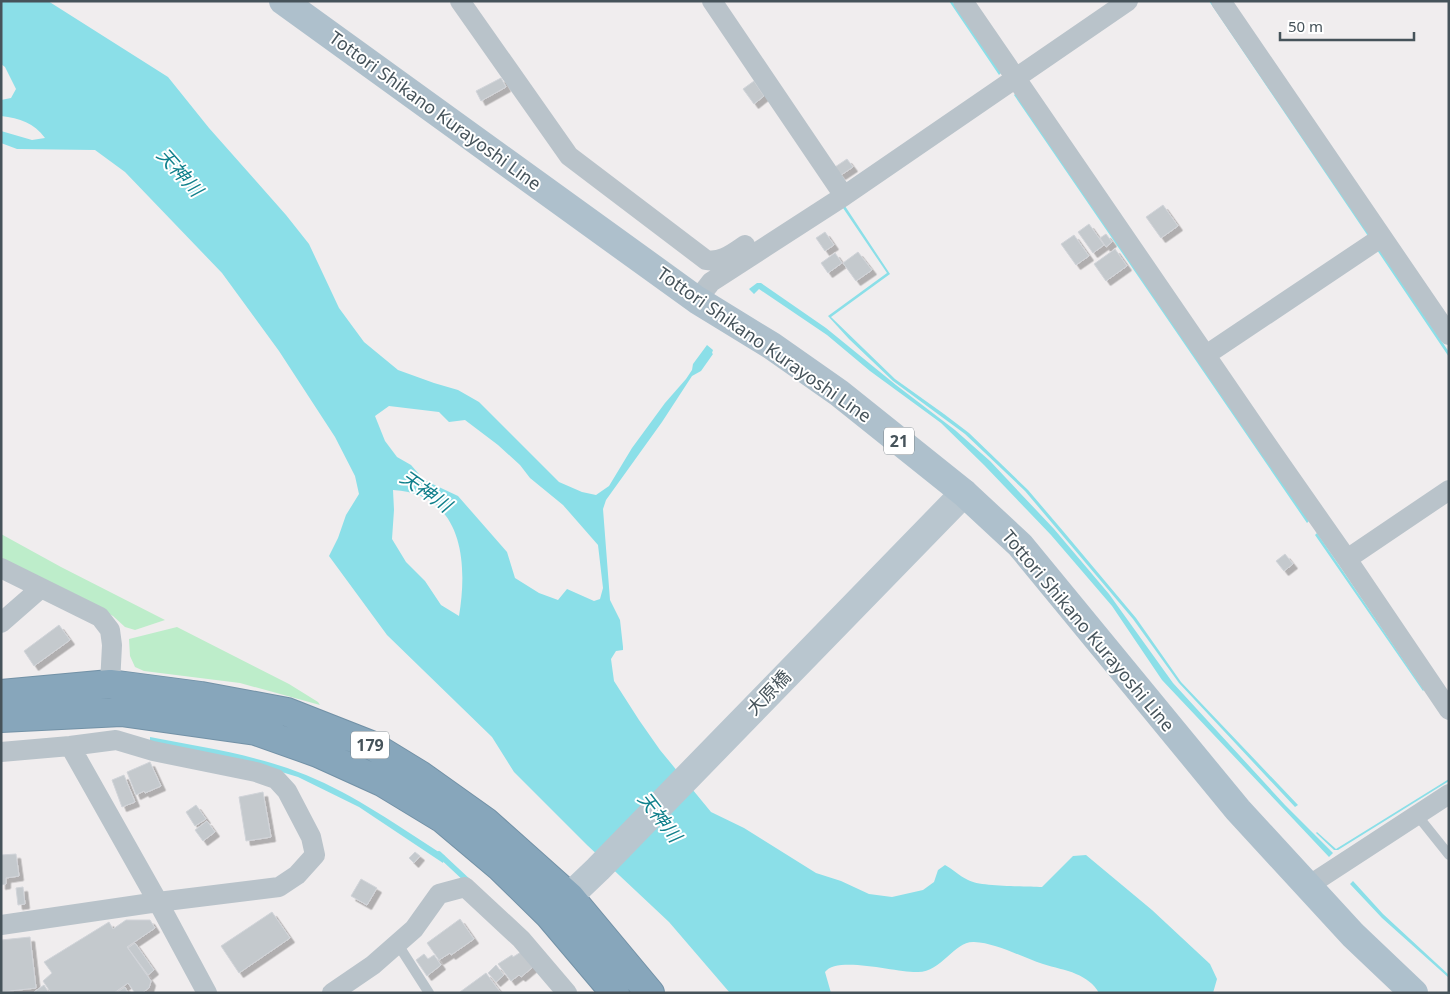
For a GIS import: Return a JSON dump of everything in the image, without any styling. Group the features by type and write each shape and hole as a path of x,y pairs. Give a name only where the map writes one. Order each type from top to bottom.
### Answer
{"highway":[{"name":"179","path":"1,694 110,684 201,696 287,712 371,745 420,775 486,822 570,897 650,993"},
{"name":"179","path":"1,718 122,712 256,731 309,750 382,782 443,819 500,867 549,915 614,993"}],"main road":[{"name":"Tottori Shikano Kurayoshi Line","path":"283,1 697,300 772,346 839,393 964,493 1020,545 1238,810 1353,935 1414,993"}],"street":[{"path":"460,1 569,156 706,260 714,261 728,256 841,191"},
{"path":"712,1 841,191"},
{"path":"964,1 1449,710"},
{"path":"697,300 711,282 841,191 1017,79 1128,1"},
{"path":"1221,1 1449,335"},
{"path":"1206,355 1382,237"},
{"path":"1347,559 1449,490"},
{"name":"大原橋","path":"549,915 598,869 964,493"},
{"path":"1,568 100,617 110,630 112,645 110,684"},
{"path":"1,623 41,588"},
{"path":"1,752 116,740 153,750 256,772 276,779 287,791 312,837 315,855 297,875 279,888 158,902 1,925"},
{"path":"70,746 207,993"},
{"path":"1308,886 1449,794"},
{"path":"332,993 373,965 398,944 414,929 439,894 464,887 521,939 567,993"}],"lane":[{"path":"1417,815 1449,855"},
{"path":"398,944 429,993"}],"green space":[{"path":"1,534 165,620 135,630 125,627 113,616 1,558"},
{"path":"177,627 289,684 320,705 240,683 144,671 135,667 130,656 129,639"}],"water":[{"name":"天神川","path":"1,1 48,1 168,77 209,128 286,215 309,244 339,308 364,342 398,370 458,390 479,402 559,482 582,492 596,495 609,486 632,448 665,403 686,379 692,370 693,364 707,345 713,350 713,354 701,371 692,376 662,422 606,500 603,509 610,600 620,620 623,647 623,650 616,651 611,659 614,681 660,750 711,812 744,828 816,873 841,881 869,894 892,897 923,890 934,882 938,870 945,865 965,878 982,884 1042,887 1073,856 1086,855 1152,910 1210,964 1217,979 1213,993 1099,993 1083,977 1072,972 1043,964 1000,948 974,942 960,946 941,962 926,971 909,972 854,965 832,967 825,972 831,993 730,993 669,922 587,845 514,772 492,737 387,635 329,556 346,515 359,494 355,476 335,437 279,351 222,273 125,172 95,150 17,149 1,143 1,131 32,140 45,138 26,122 1,116 1,100 11,98 16,89 5,67 1,64","holes":["389,406 439,412 449,422 465,420 498,445 520,465 530,478 563,505 598,545 603,588 600,599 594,601 567,589 558,600 539,593 515,578 507,552 458,496 424,480 411,465 397,457 385,441 375,416","393,490 416,494 434,504 447,517 456,534 461,553 462,574 459,616 441,605 425,581 406,562 392,539"]},
{"path":"949,1 952,1 1001,73 999,75"},
{"path":"1209,1 1213,1 1372,237 1370,239"},
{"path":"1016,93 1309,521 1307,523 1014,95"},
{"path":"845,206 890,274 831,317 895,379 969,433 1028,490 1136,618 1181,682 1298,805 1295,807 1179,683 1133,619 1025,491 965,434 893,381 828,316 887,273 843,208"},
{"path":"1379,249 1449,352 1449,357 1377,250"},
{"path":"757,283 761,283 826,328 955,430 990,461 1054,529 1109,594 1173,683 1285,805 1333,853 1329,857 1162,680 1112,606 1051,535 984,465 941,423 870,371 827,335 759,289 754,294 749,289"},
{"path":"1317,533 1424,690 1423,691 1315,535"},
{"path":"150,737 249,757 306,775 342,792 394,823 445,856 443,863 359,807 298,777 275,770 150,742"},
{"path":"1449,779 1449,781 1338,850 1334,850 1316,833 1336,849"},
{"path":"1353,881 1383,914 1449,975 1449,978 1382,918 1350,884"}],"building":[{"path":"501,78 506,87 481,101 476,91"},
{"path":"754,81 764,96 754,104 743,89"},
{"path":"847,159 853,167 841,175 835,167"},
{"path":"1163,205 1178,226 1161,238 1146,217"},
{"path":"1089,224 1104,245 1093,253 1078,232"},
{"path":"825,232 834,245 825,251 816,238"},
{"path":"1106,234 1112,242 1106,247 1100,238"},
{"path":"1074,235 1089,256 1076,265 1061,244"},
{"path":"1115,249 1127,266 1106,281 1094,264"},
{"path":"858,252 872,270 856,281 843,263"},
{"path":"835,253 842,263 828,273 821,263"},
{"path":"1285,554 1293,564 1284,571 1276,561"},
{"path":"59,625 70,640 34,666 24,651"},
{"path":"150,762 161,786 136,795 127,772"},
{"path":"124,775 135,802 122,807 112,780"},
{"path":"263,792 271,837 246,841 239,797"},
{"path":"196,805 206,819 195,826 186,812"},
{"path":"207,821 215,832 203,841 195,830"},
{"path":"415,852 420,856 414,863 409,858"},
{"path":"16,854 19,876 6,878 6,884 1,885 1,855"},
{"path":"361,879 377,888 367,905 351,896"},
{"path":"23,887 25,904 18,905 16,888"},
{"path":"272,912 290,938 239,973 221,946"},
{"path":"460,919 474,939 451,955 450,953 439,960 427,943"},
{"path":"126,920 150,920 155,928 127,947 151,981 149,988 142,993 135,993 128,983 114,993 51,993 43,981 52,973 44,962 109,922 113,929"},
{"path":"30,937 36,988 1,992 1,940"},
{"path":"135,943 154,970 148,975 128,948"},
{"path":"521,952 533,967 521,977 519,975 511,981 498,964 512,955 513,957"},
{"path":"424,954 428,959 434,955 441,965 427,976 416,960"},
{"path":"496,965 504,975 496,982 488,973"},
{"path":"486,973 501,993 460,993 460,992"},
{"path":"44,985 49,993 34,992"},
{"path":"125,987 128,993 116,993"}],"waterway":[{"path":"439,854 469,882"}]}
